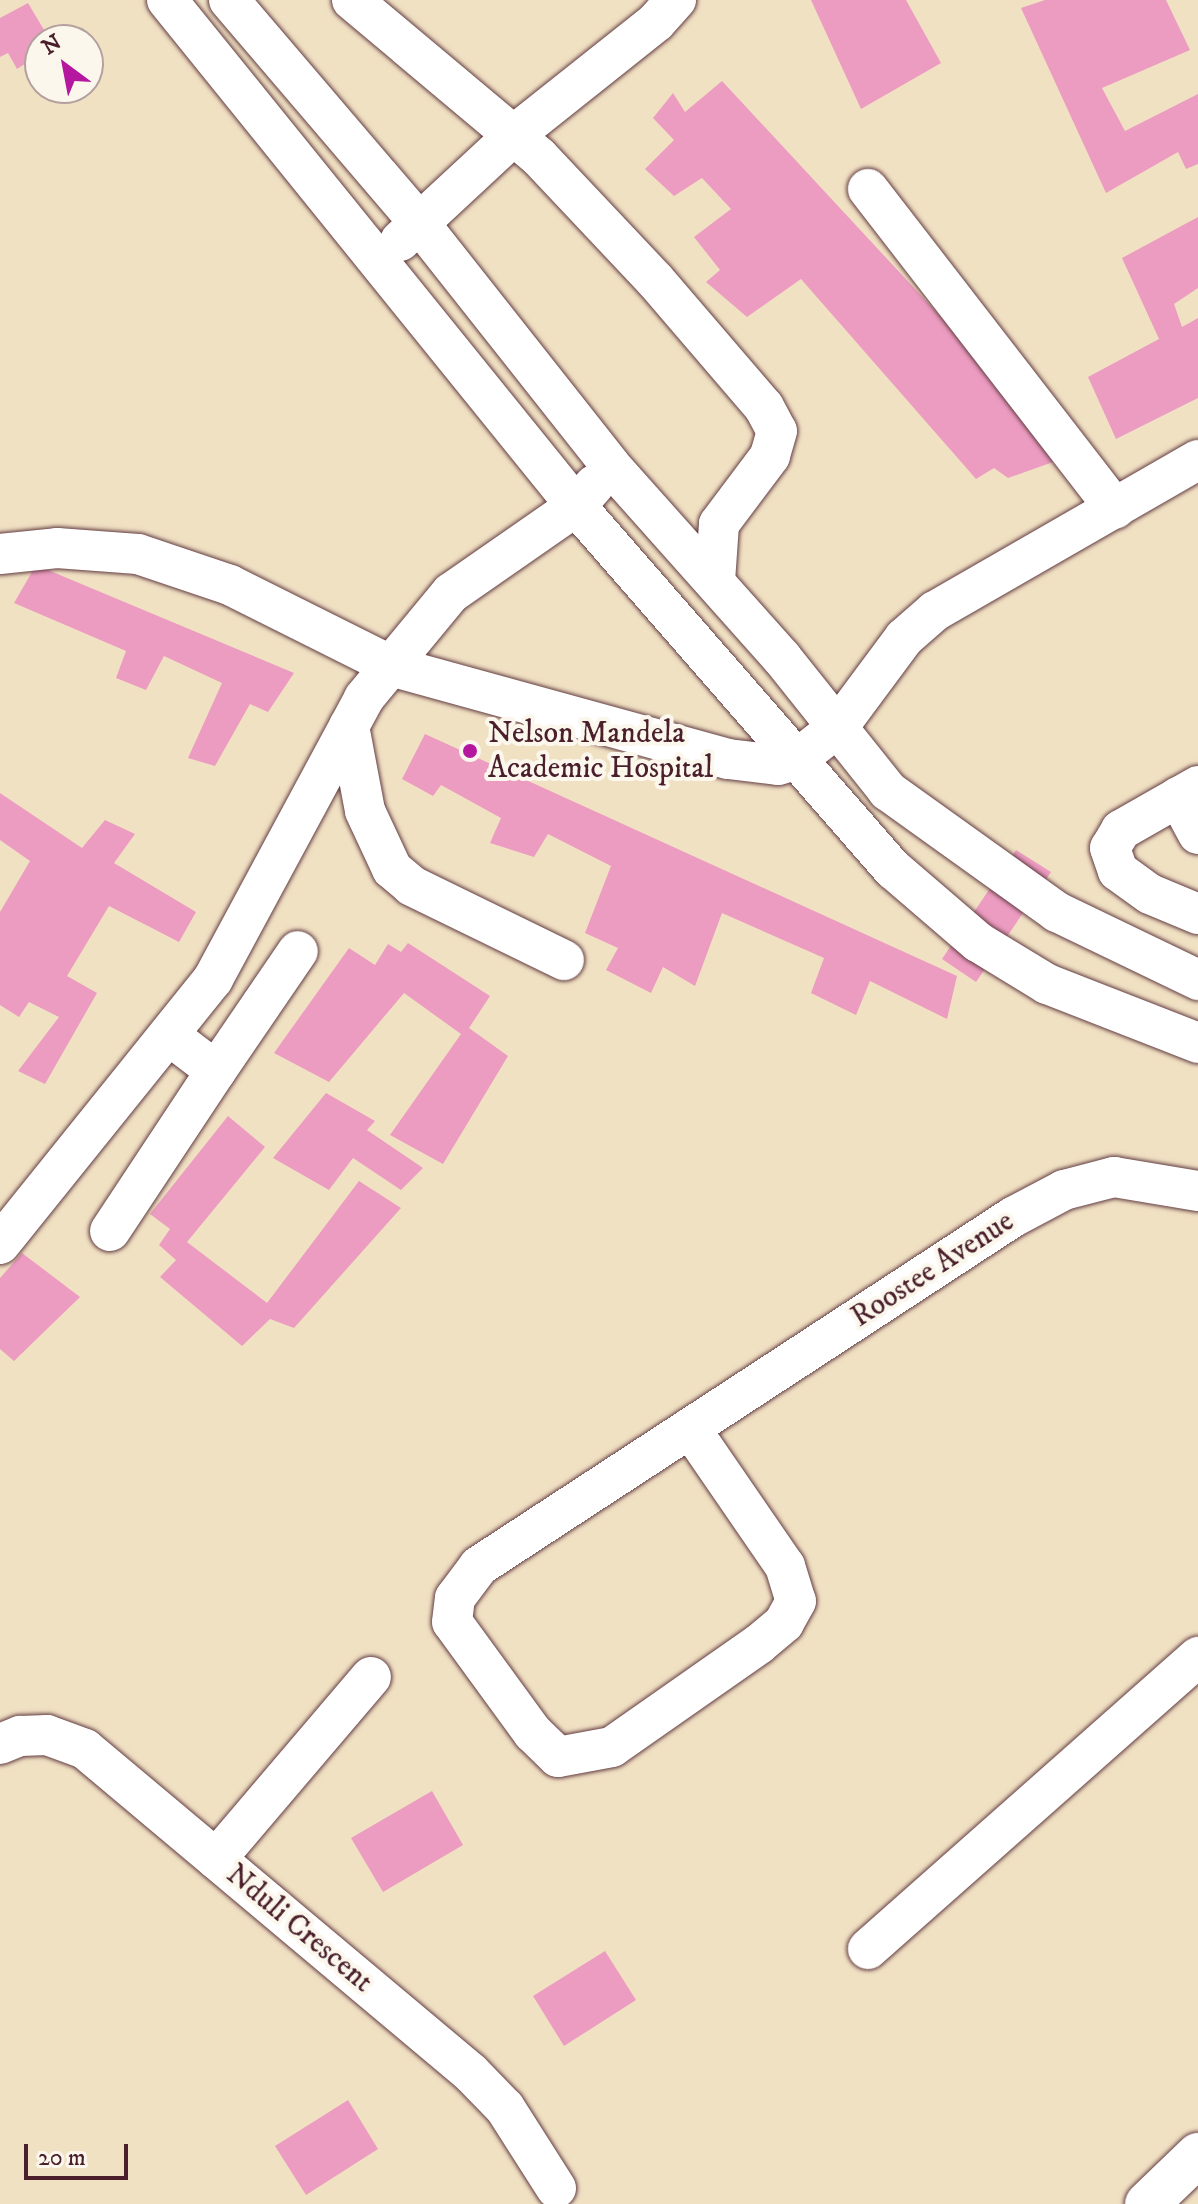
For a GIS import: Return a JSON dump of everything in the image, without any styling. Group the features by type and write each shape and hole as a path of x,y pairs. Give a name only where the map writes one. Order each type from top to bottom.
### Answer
{"highway":[{"path":"1147,2204 1198,2155"}],"street":[{"path":"167,0 576,506 893,869 978,942 1047,984 1198,1043"},
{"path":"229,0 420,224 610,465 715,581 888,791 974,857 1057,912 1198,980"},
{"path":"352,0 514,135 655,280 764,407 777,431 770,456 719,524 715,581"},
{"path":"380,260 514,135 676,0"},
{"path":"868,189 1115,509"},
{"path":"0,554 57,548 138,554 230,585 394,667 728,759 778,765 796,760 838,727 904,638 935,611 1198,460"},
{"path":"0,1244 100,1114 170,1036 213,979 364,698 394,667 451,593 576,506 610,465"},
{"path":"349,726 365,811 392,869 412,886 564,960"},
{"path":"1198,834 1188,791 1121,830 1110,848 1118,871 1150,894 1198,914"},
{"path":"110,1231 298,951"},
{"path":"170,1036 216,1071"},
{"name":"Roostee Avenue","path":"690,1428 785,1566 796,1601 784,1623 759,1644 612,1747 558,1757 533,1733 452,1622 455,1598 479,1566 690,1428 1013,1217 1064,1190 1114,1177 1198,1191"},
{"path":"868,1949 1198,1657"},
{"path":"216,1859 371,1677"},
{"name":"Nduli Crescent","path":"0,1744 20,1736 47,1735 85,1749 470,2072 505,2108 556,2188"}],"building":[{"path":"811,0 906,0 941,63 861,109"},
{"path":"1045,0 1166,0 1190,50 1102,88 1125,131 1198,94 1198,164 1186,169 1178,152 1106,193 1021,8"},
{"path":"28,3 40,24 24,24 24,64 17,69 8,53 0,57 0,18"},
{"path":"722,81 1070,456 1008,478 994,468 976,479 801,279 747,317 706,282 720,270 694,237 731,209 702,178 674,196 645,169 674,140 653,118 673,93 685,112"},
{"path":"1198,217 1198,288 1174,304 1182,327 1198,318 1198,398 1116,439 1088,377 1159,339 1122,258"},
{"path":"36,565 294,673 268,712 250,704 215,766 188,758 222,683 164,656 146,690 116,678 126,651 14,603"},
{"path":"425,734 957,976 947,1019 870,981 856,1015 811,993 824,958 722,913 695,986 663,967 651,993 606,970 618,948 585,933 611,866 548,834 534,857 490,843 501,818 441,785 433,796 402,779"},
{"path":"0,793 82,848 105,820 135,834 114,863 196,912 179,942 109,906 67,976 97,993 45,1084 18,1071 59,1017 29,1002 19,1017 0,1005 0,912 30,861 0,840"},
{"path":"1016,850 1051,872 976,982 942,959"},
{"path":"408,943 490,996 469,1028 508,1056 443,1164 390,1135 461,1034 404,993 329,1082 274,1053 349,948 375,965 388,944 401,952"},
{"path":"326,1093 375,1121 367,1130 423,1168 401,1190 353,1158 329,1190 273,1158"},
{"path":"228,1116 265,1147 187,1242 267,1303 359,1181 401,1208 294,1328 270,1319 242,1346 160,1277 176,1260 159,1245 170,1229 150,1214"},
{"path":"22,1253 80,1297 14,1361 0,1349 0,1278"},
{"path":"432,1791 463,1845 383,1892 351,1838"},
{"path":"605,1951 636,2000 564,2046 533,1996"},
{"path":"348,2100 378,2149 306,2195 275,2146"}],"place":[{"name":"Nelson Mandela Academic Hospital","path":"470,751"}]}
